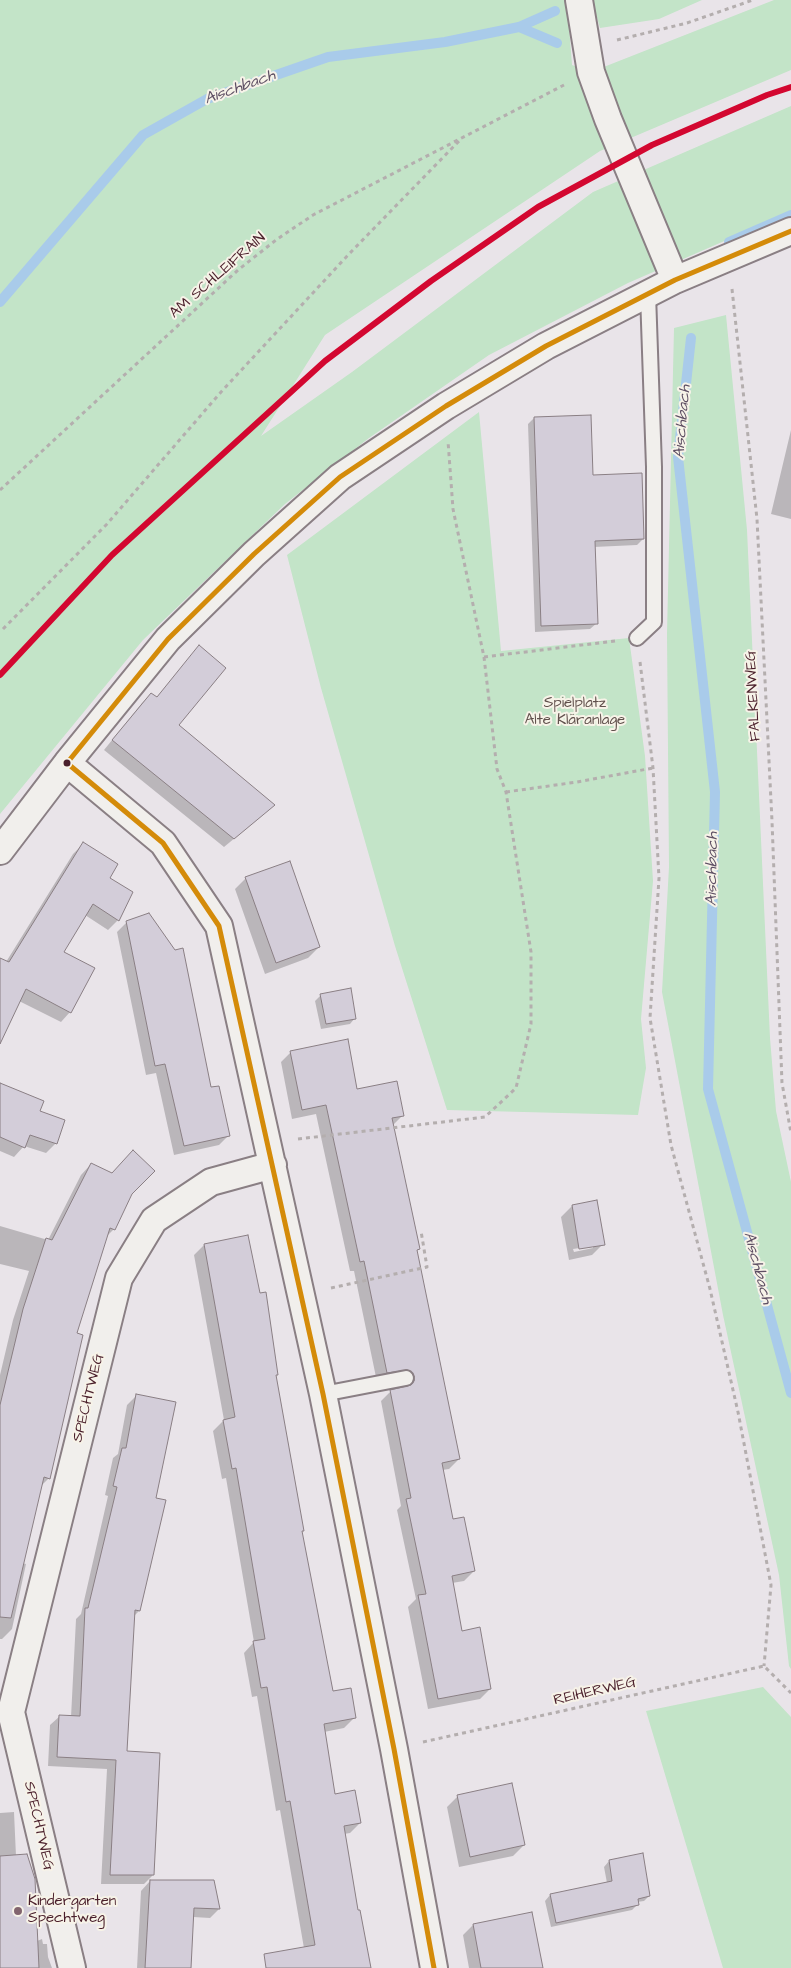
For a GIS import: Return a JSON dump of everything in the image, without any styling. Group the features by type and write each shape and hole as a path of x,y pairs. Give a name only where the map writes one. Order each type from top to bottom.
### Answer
{"street":[{"path":"579,0 591,72 608,119 675,280"},
{"path":"0,851 67,764 168,639 254,554 340,477 446,406 546,346 675,280 791,232"},
{"path":"67,764 162,843 219,926 323,1394 394,1749 434,1968"},
{"name":"SPECHTWEG","path":"72,1968 6,1714 119,1278 154,1220 211,1182 270,1154"}],"lane":[{"path":"637,638 654,622 654,467 648,294"},
{"path":"323,1394 406,1378"}],"path":[{"path":"587,45 661,30 754,0"},
{"name":"AM SCHLEIFRAIN","path":"0,490 238,270 276,240 314,215 462,139 528,102 591,72"},
{"path":"1,630 107,524 221,392 349,254 462,139"},
{"name":"FALKENWEG","path":"728,259 757,519 782,1083 791,1133"},
{"path":"270,1154 485,1117 516,1088 531,1024 532,952 506,792 497,769 484,657 453,509 446,406"},
{"path":"484,657 637,638 653,768 659,878 650,1018 670,1145 710,1289 738,1412 771,1585 764,1666 791,1693"},
{"path":"506,792 577,782 653,768"},
{"path":"301,1294 427,1267 421,1231"},
{"name":"REIHERWEG","path":"394,1749 764,1666"}],"green space":[{"path":"0,0 567,0 572,65 591,72 774,0 791,0 791,70 600,151 325,335 261,436 352,372 593,192 791,106 791,212 628,283 489,355 369,438 285,504 143,640 0,814"},
{"path":"592,0 702,0 659,19 600,28"},
{"path":"726,315 747,530 770,1038 776,1111 791,1182 791,1669 789,1666 779,1575 723,1315 662,992 669,867 667,634 674,328"},
{"name":"Spielplatz Alte Kläranlage","path":"479,412 501,651 629,638 645,756 653,881 641,1019 646,1068 638,1115 447,1110 395,946 321,688 287,555"},
{"path":"763,1687 791,1717 791,1968 723,1968 646,1711"}],"building":[{"path":"591,415 593,475 642,473 644,539 595,541 598,624 541,626 534,417"},
{"path":"199,645 226,668 179,725 275,805 234,839 112,740 151,693 157,697"},
{"path":"83,842 118,864 110,878 133,892 119,921 93,904 64,952 95,968 71,1013 26,989 0,1044 0,958 9,962"},
{"path":"290,861 320,947 276,963 245,877"},
{"path":"149,913 175,950 183,948 211,1087 219,1086 230,1136 184,1146 165,1064 155,1066 126,921"},
{"path":"351,988 356,1019 326,1024 320,994"},
{"path":"348,1039 357,1089 397,1081 404,1116 392,1118 420,1249 417,1250 460,1459 442,1463 453,1519 464,1517 475,1571 452,1576 462,1631 480,1627 491,1689 438,1699 418,1595 426,1594 406,1499 411,1498 390,1390 411,1385 414,1381 414,1376 408,1370 387,1373 364,1261 360,1262 326,1105 302,1110 290,1051"},
{"path":"0,1083 44,1101 40,1111 65,1120 57,1144 30,1135 25,1148 0,1137"},
{"path":"133,1150 155,1171 132,1194 115,1230 110,1228 77,1333 83,1335 50,1479 44,1477 11,1618 0,1617 0,1405 23,1309 46,1238 52,1240 91,1163 112,1173"},
{"path":"597,1200 605,1245 579,1249 572,1205"},
{"path":"248,1235 260,1293 266,1292 278,1375 276,1375 304,1531 302,1531 333,1691 351,1688 356,1718 324,1724 335,1794 355,1790 361,1823 344,1826 358,1910 360,1910 371,1968 266,1968 264,1954 315,1945 290,1801 286,1802 267,1687 261,1688 253,1641 265,1639 236,1468 232,1469 223,1420 235,1417 204,1244"},
{"path":"136,1394 176,1402 156,1498 166,1500 140,1611 135,1610 127,1751 160,1753 154,1875 110,1875 116,1760 57,1757 59,1715 80,1716 85,1608 88,1608 117,1487 113,1486 122,1448 126,1448"},
{"path":"512,1783 525,1845 470,1857 457,1795"},
{"path":"643,1853 650,1896 638,1899 639,1905 556,1923 550,1894 612,1881 609,1860"},
{"name":"Kindergarten Spechtweg","path":"27,1854 35,1879 39,1968 0,1968 0,1856"},
{"path":"150,1880 214,1880 220,1909 194,1908 191,1968 145,1968"},
{"path":"532,1912 543,1968 481,1968 473,1924"}],"waterway":[{"name":"Aischbach","path":"0,302 143,135 207,99 328,57 445,42 519,27 555,11"},
{"name":"Aischbach","path":"519,27 557,43"},
{"path":"729,242 791,215"},
{"name":"Aischbach","path":"691,338 678,457 715,792 708,1089 791,1393"}],"transit line":[{"path":"0,675 112,555 325,361 431,281 538,207 652,145 767,95 791,87"},
{"path":"434,1968 394,1749 323,1394 219,926 163,843 67,763 168,639 254,554 340,477 446,406 546,346 675,280 791,231"}],"place":[{"name":"Kindergarten Spechtweg","path":"18,1911"}]}
